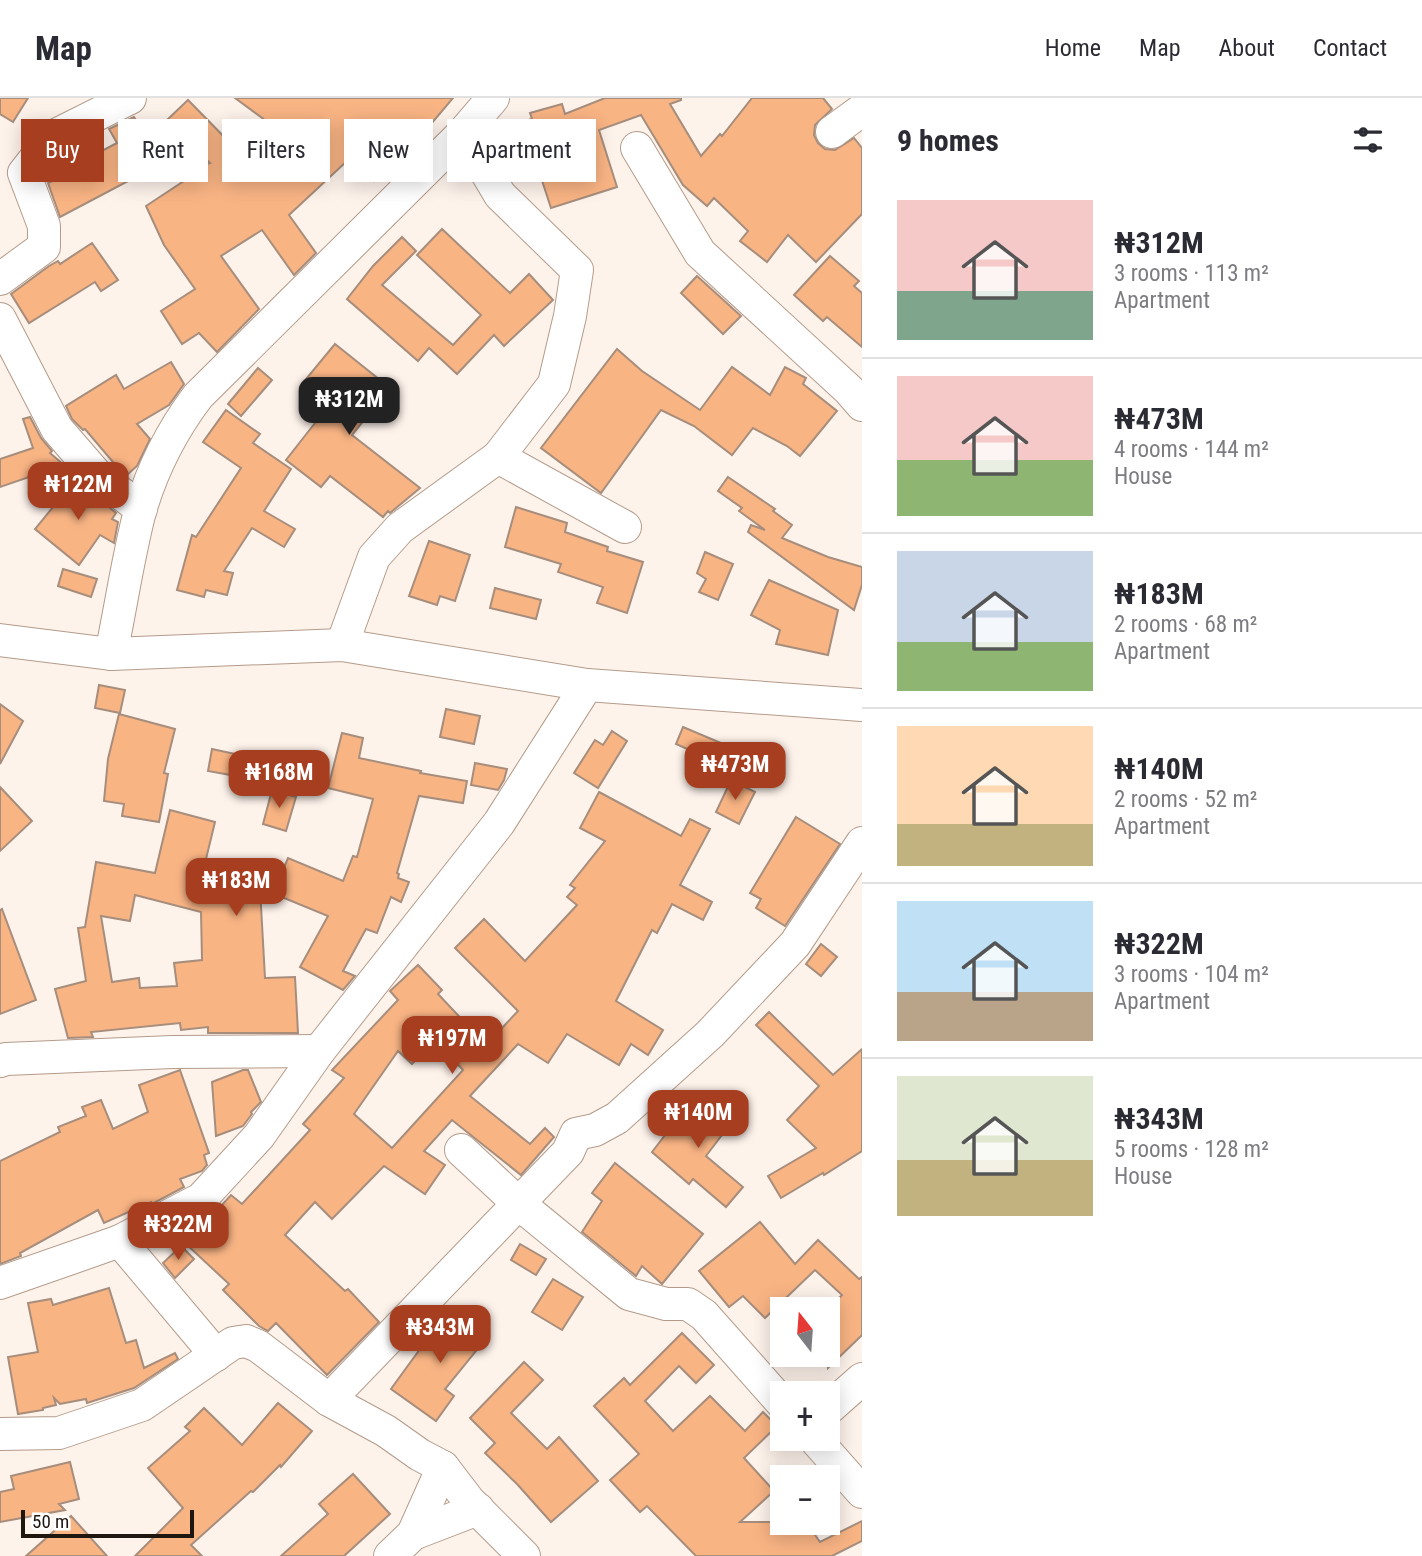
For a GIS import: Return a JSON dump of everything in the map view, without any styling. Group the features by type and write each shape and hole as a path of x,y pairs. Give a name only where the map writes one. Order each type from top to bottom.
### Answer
{"street":[{"path":"0,279 44,247 44,226 24,173 52,137 131,98"},
{"path":"475,119 493,98"},
{"path":"832,132 862,110"},
{"path":"637,148 701,253 862,405"},
{"path":"111,653 141,509 165,450 183,417 198,396 447,149"},
{"path":"342,645 374,557 400,528 498,457 554,384 570,316 577,270 500,194 493,182"},
{"path":"0,319 57,429 96,474 141,509"},
{"path":"498,457 625,527"},
{"path":"3,646 111,653 342,645 587,685 862,705"},
{"path":"0,1283 120,1241 201,1199 259,1136 319,1051 499,823 587,685"},
{"path":"329,1400 568,1152 576,1134 605,1126 617,1118 729,1014 795,944 862,843"},
{"path":"0,1062 6,1059 172,1052 319,1051"},
{"path":"461,1150 518,1203 629,1294 666,1304 688,1304 704,1315 770,1389"},
{"path":"120,1241 216,1355"},
{"path":"0,1434 59,1433 142,1405 233,1343 246,1341 258,1346 329,1400 386,1431 420,1455 443,1467 478,1509 524,1556"},
{"path":"840,1398 862,1379"},
{"path":"826,1451 862,1492"},
{"path":"390,1556 412,1534 443,1467"},
{"path":"412,1534 478,1509"}],"building":[{"path":"0,98 28,98 13,122 0,114"},
{"path":"235,98 453,98 433,122 433,119 344,119 344,164 330,177 330,119 264,119"},
{"path":"605,98 681,98 670,104 701,156 720,134 722,136 752,98 823,98 832,109 815,125 814,135 818,143 825,149 835,150 854,138 862,148 862,214 816,262 788,235 767,262 740,241 748,231 714,198 707,206 683,185 641,115 599,130 617,187 551,208 542,182 596,182 596,119 532,119 530,113 562,104 565,114"},
{"path":"188,100 207,119 168,119"},
{"path":"208,120 222,135 222,182 324,182 289,215 316,253 294,275 262,230 221,256 259,309 217,352 199,333 182,344 161,311 195,289 164,245 146,206 182,182 208,182"},
{"path":"118,125 118,182 126,182 60,217 48,183 104,182 104,150 117,143 109,129"},
{"path":"442,229 510,293 529,274 553,300 504,346 494,335 457,374 429,348 418,361 347,299 373,266 402,237 416,251 382,285 453,345 481,315 417,255"},
{"path":"92,243 118,280 101,291 95,282 29,323 11,294 49,266 58,261 60,264"},
{"path":"830,256 859,281 854,286 862,293 862,347 827,317 823,321 794,295"},
{"path":"697,276 741,316 723,334 681,293"},
{"path":"335,344 390,388 352,435 420,488 383,517 330,476 321,487 286,460 333,400 306,379"},
{"path":"617,349 642,371 700,410 732,367 770,395 785,367 806,378 803,384 837,411 800,456 753,428 732,455 694,426 661,410 601,493 541,448"},
{"path":"171,362 184,384 169,405 137,424 150,439 137,466 127,475 85,429 72,419 66,406 116,375 124,389"},
{"path":"258,368 272,380 241,416 228,404"},
{"path":"226,410 260,434 253,443 291,469 264,511 295,529 284,547 252,528 224,571 233,573 227,595 206,590 204,597 177,590 192,535 196,537 241,468 203,442"},
{"path":"30,417 41,438 52,451 50,453 64,465 0,487 0,459 33,448 23,419"},
{"path":"728,477 775,509 773,511 792,525 782,538 828,557 862,567 862,585 854,610 748,532 751,525 765,530 739,511 742,508 718,491"},
{"path":"76,479 116,513 112,519 118,522 114,543 100,535 79,565 35,529"},
{"path":"516,507 567,523 565,532 608,547 607,551 643,562 627,613 597,603 603,587 558,572 561,564 505,547"},
{"path":"429,541 470,555 455,601 440,596 437,605 409,596"},
{"path":"705,552 733,564 718,600 699,592 706,579 697,573"},
{"path":"63,569 97,579 91,597 58,586"},
{"path":"769,580 838,610 828,655 776,644 780,630 751,615"},
{"path":"495,588 541,600 536,619 490,608"},
{"path":"99,685 125,690 120,713 95,708"},
{"path":"0,704 23,721 0,764"},
{"path":"446,709 480,716 474,744 440,737"},
{"path":"119,714 175,729 164,773 168,774 159,822 122,816 124,804 104,801 108,759"},
{"path":"683,727 740,751 734,770 676,744"},
{"path":"612,731 627,741 598,788 574,773 595,740 603,745"},
{"path":"342,733 363,738 359,758 467,781 463,803 419,796 397,873 398,878 409,882 401,902 391,897 377,933 366,929 343,971 355,976 343,990 300,967 328,916 260,888 265,978 295,977 298,1033 208,1033 208,1027 181,1030 180,1023 91,1032 93,1037 68,1038 55,989 86,981 78,928 85,927 96,862 155,873 170,810 215,822 206,859 280,877 288,858 343,881 353,856 357,857 373,799 328,788","holes":["135,895 201,912 202,960 174,963 177,986 140,988 139,978 112,982 101,916 130,921"]},
{"path":"212,749 240,755 236,776 208,771"},
{"path":"475,763 507,769 498,790 471,785"},
{"path":"731,780 755,792 739,824 716,812"},
{"path":"0,787 32,821 0,851"},
{"path":"272,790 296,797 286,831 263,824"},
{"path":"599,792 681,836 690,819 710,829 680,885 712,902 703,920 672,904 657,933 652,930 616,1001 663,1030 648,1055 631,1044 619,1065 567,1034 548,1063 518,1044 470,1096 530,1144 545,1128 554,1137 521,1175 452,1120 424,1151 445,1165 425,1194 384,1166 332,1219 315,1202 285,1235 345,1291 348,1289 379,1322 327,1375 276,1323 268,1331 259,1326 223,1290 229,1284 186,1244 231,1195 242,1204 310,1130 303,1124 344,1078 332,1070 398,1000 390,991 418,965 442,990 438,994 486,1045 518,1011 455,948 484,919 525,961 577,905 567,897 575,888 570,885 605,841 580,828","holes":["435,1040 463,1070 392,1148 354,1114 398,1051 412,1064"]},
{"path":"796,817 840,844 785,926 756,908 761,899 750,893"},
{"path":"2,909 36,1000 0,1014 0,910"},
{"path":"821,944 837,957 821,976 806,964"},
{"path":"769,1012 833,1075 862,1049 862,1151 781,1198 768,1176 816,1148 787,1120 819,1086 756,1025"},
{"path":"180,1070 209,1153 204,1155 207,1165 202,1171 180,1179 184,1187 152,1204 151,1202 104,1223 98,1210 20,1253 21,1256 0,1264 0,1161 60,1132 58,1127 86,1116 82,1107 101,1100 113,1129 148,1112 139,1085"},
{"path":"248,1070 261,1102 243,1126 216,1136 212,1082"},
{"path":"696,1095 731,1123 706,1156 743,1187 726,1207 693,1179 689,1184 652,1152"},
{"path":"615,1163 703,1234 662,1284 642,1266 636,1276 582,1232 602,1201 592,1193"},
{"path":"760,1222 795,1264 818,1240 859,1279 862,1277 862,1335 840,1356 842,1295 815,1270 787,1297 770,1297 770,1313 765,1318 743,1296 729,1307 699,1271"},
{"path":"520,1244 546,1259 536,1275 511,1260"},
{"path":"181,1246 194,1259 175,1278 163,1263"},
{"path":"553,1279 583,1297 562,1330 532,1312"},
{"path":"109,1288 126,1343 136,1340 144,1368 175,1353 178,1359 134,1388 87,1403 86,1399 60,1404 54,1398 56,1405 18,1414 8,1357 38,1352 28,1303 51,1299 53,1305"},
{"path":"459,1310 489,1335 445,1389 454,1396 436,1421 391,1389 436,1327 441,1332"},
{"path":"682,1333 714,1365 696,1383 679,1366 645,1401 673,1431 710,1396 745,1431 763,1412 770,1419 770,1433 744,1458 770,1487 770,1495 740,1522 770,1522 770,1535 815,1535 820,1542 840,1535 840,1532 862,1521 862,1541 832,1556 696,1556 647,1506 640,1512 610,1480 639,1454 594,1406 624,1378 630,1385"},
{"path":"524,1362 543,1380 511,1413 547,1449 559,1437 598,1481 551,1522 485,1453 495,1443 470,1418"},
{"path":"278,1403 312,1431 281,1467 280,1465 191,1545 202,1556 135,1556 183,1508 148,1468 190,1431 185,1427 204,1408 242,1445"},
{"path":"70,1462 79,1499 59,1504 65,1510 0,1522 0,1492 14,1489 11,1476"},
{"path":"353,1474 390,1514 344,1556 281,1556 328,1514 319,1504"},
{"path":"71,1516 107,1556 26,1556"}]}
